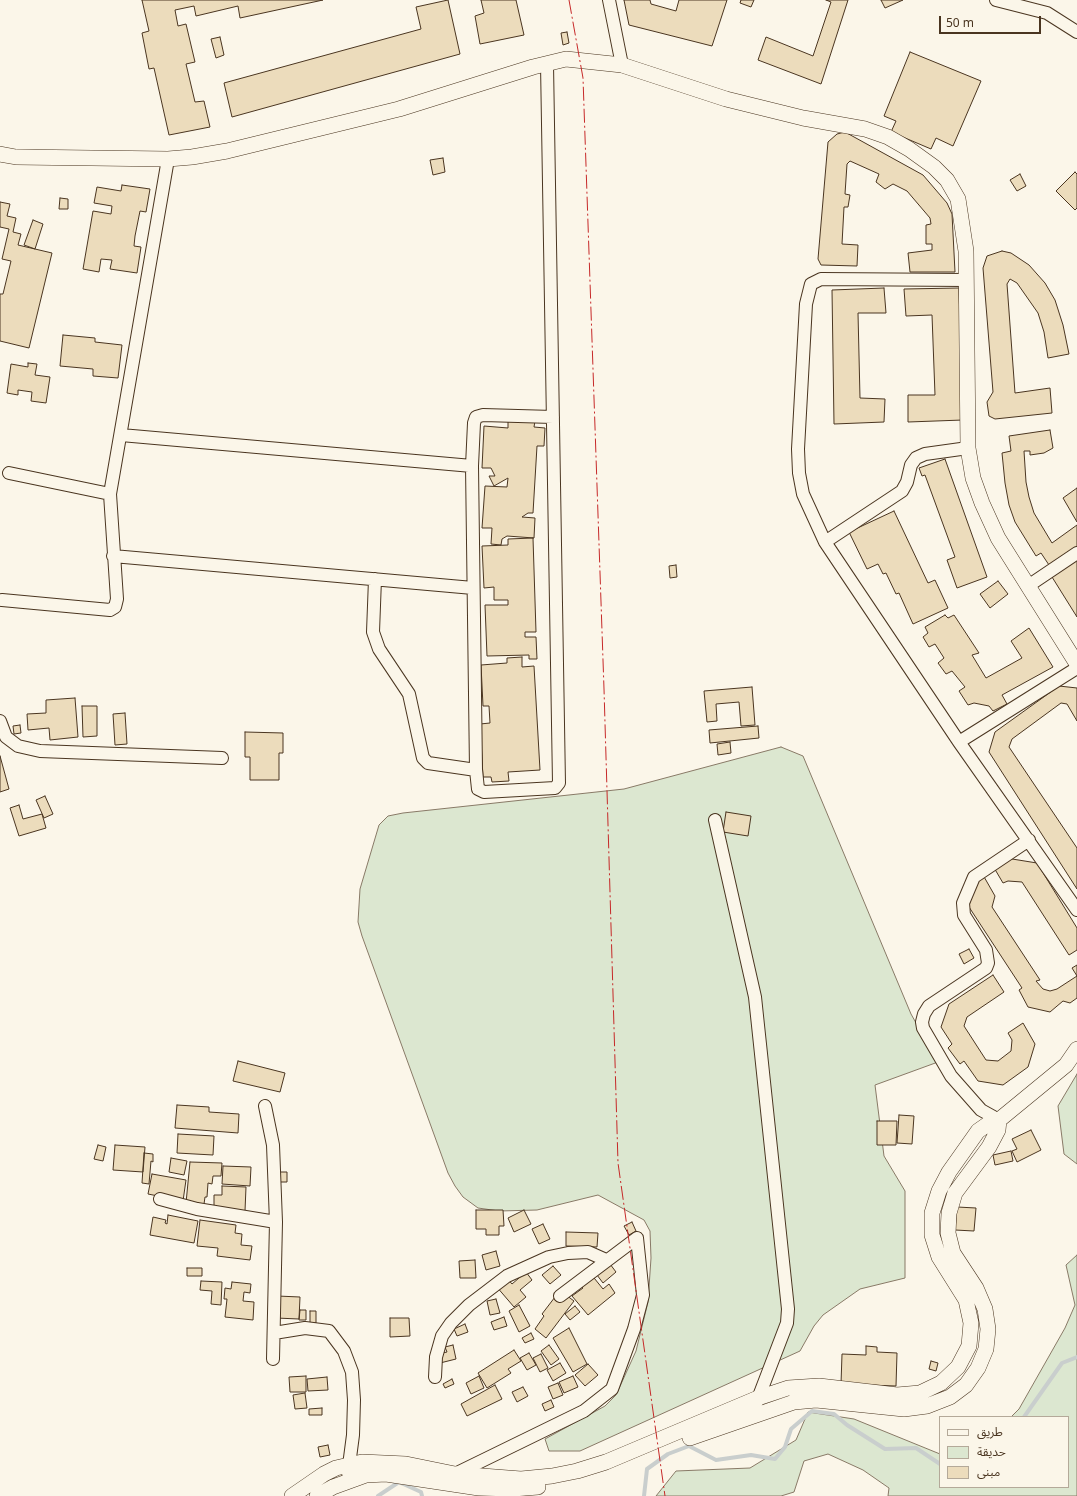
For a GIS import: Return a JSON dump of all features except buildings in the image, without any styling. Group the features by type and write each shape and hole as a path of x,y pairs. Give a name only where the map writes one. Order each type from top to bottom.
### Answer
{"street":[{"path":"609,0 622,66"},
{"path":"996,0 1047,13 1077,32"},
{"path":"0,154 16,157 168,159 192,157 227,151 399,109 566,59 622,66 726,99 803,118 865,129 888,137 909,149 934,167 947,180 958,199 963,222 967,280 968,448 974,478 982,503 998,538 1077,664"},
{"path":"547,64 553,417 559,783 556,788 484,792 478,789 476,770 472,466 474,423 476,417 483,415 553,417"},
{"path":"2,600 110,610 115,607 117,599 110,494 168,159"},
{"path":"967,280 821,279 811,284 806,304 798,449 799,473 803,494 825,542 959,742 1030,840 1077,910"},
{"path":"121,434 472,466"},
{"path":"825,542 902,491 907,482 911,465 916,458 925,454 968,448"},
{"path":"9,473 110,494"},
{"path":"1028,586 1077,553"},
{"path":"113,556 473,588"},
{"path":"375,579 373,632 379,649 409,694 423,758 428,763 476,770"},
{"path":"959,742 1077,668"},
{"path":"0,721 6,737 18,746 40,751 222,758"},
{"path":"715,820 755,997 788,1309 787,1323 752,1417"},
{"path":"999,1120 981,1110 951,1076 923,1028 922,1022 924,1014 929,1006 978,974 986,968 988,963 986,950 964,915 963,903 974,877 1030,840"},
{"path":"292,1496 324,1474 347,1465 362,1462 400,1464 455,1474 521,1479 552,1476 577,1471 606,1462 758,1398 788,1388 819,1386 897,1395 920,1393 941,1383 958,1367 968,1346 971,1322 966,1300 939,1257 932,1235 932,1212 939,1191 949,1172 978,1131 988,1124 999,1120 1066,1065 1077,1049"},
{"path":"265,1106 273,1145 276,1222 273,1359"},
{"path":"317,1496 348,1481 366,1475 386,1474 479,1488 513,1489 547,1486 581,1480 613,1470 706,1431 794,1402 816,1400 904,1409 927,1406 950,1397 966,1385 978,1368 986,1349 988,1329 985,1309 976,1288 953,1253 948,1233 949,1213 955,1193 992,1142 998,1130 999,1120"},
{"path":"160,1199 197,1209 276,1222"},
{"path":"455,1474 584,1411 612,1389 634,1329 643,1295 637,1238 560,1296"},
{"path":"435,1377 436,1357 442,1336 451,1323 469,1305 507,1276 549,1257 568,1253 588,1252 606,1260"},
{"path":"274,1333 305,1328 329,1330 344,1351 352,1372 354,1400 353,1434 347,1465 348,1481"}],"green space":[{"path":"781,747 803,756 911,1014 938,1062 875,1085 884,1156 905,1191 905,1278 860,1289 823,1315 814,1326 800,1351 580,1451 549,1451 545,1439 605,1406 616,1395 636,1351 648,1302 651,1258 650,1231 644,1220 598,1195 537,1210 499,1211 478,1208 463,1197 455,1186 448,1173 358,922 360,889 379,825 388,816 403,813 624,789"},
{"path":"1077,1074 1077,1164 1064,1154 1058,1106"},
{"path":"1077,1255 1077,1496 888,1496 889,1488 863,1470 828,1454 804,1461 794,1492 781,1496 656,1496 676,1471 750,1468 796,1440 808,1412 854,1419 939,1454 939,1488 1069,1488 1069,1416 1012,1416 1019,1409 1065,1328 1075,1305 1066,1265"}],"waterway":[{"path":"1025,1416 1062,1363 1077,1357"},
{"path":"644,1496 647,1469 668,1454 689,1446 716,1460 751,1455 775,1459 785,1447 791,1429 812,1411 834,1414 847,1425 885,1449 916,1448 939,1463"},
{"path":"378,1496 399,1482 421,1492 422,1496"}],"power":[{"path":"569,0 583,78 604,689 618,1163 665,1496"}]}
